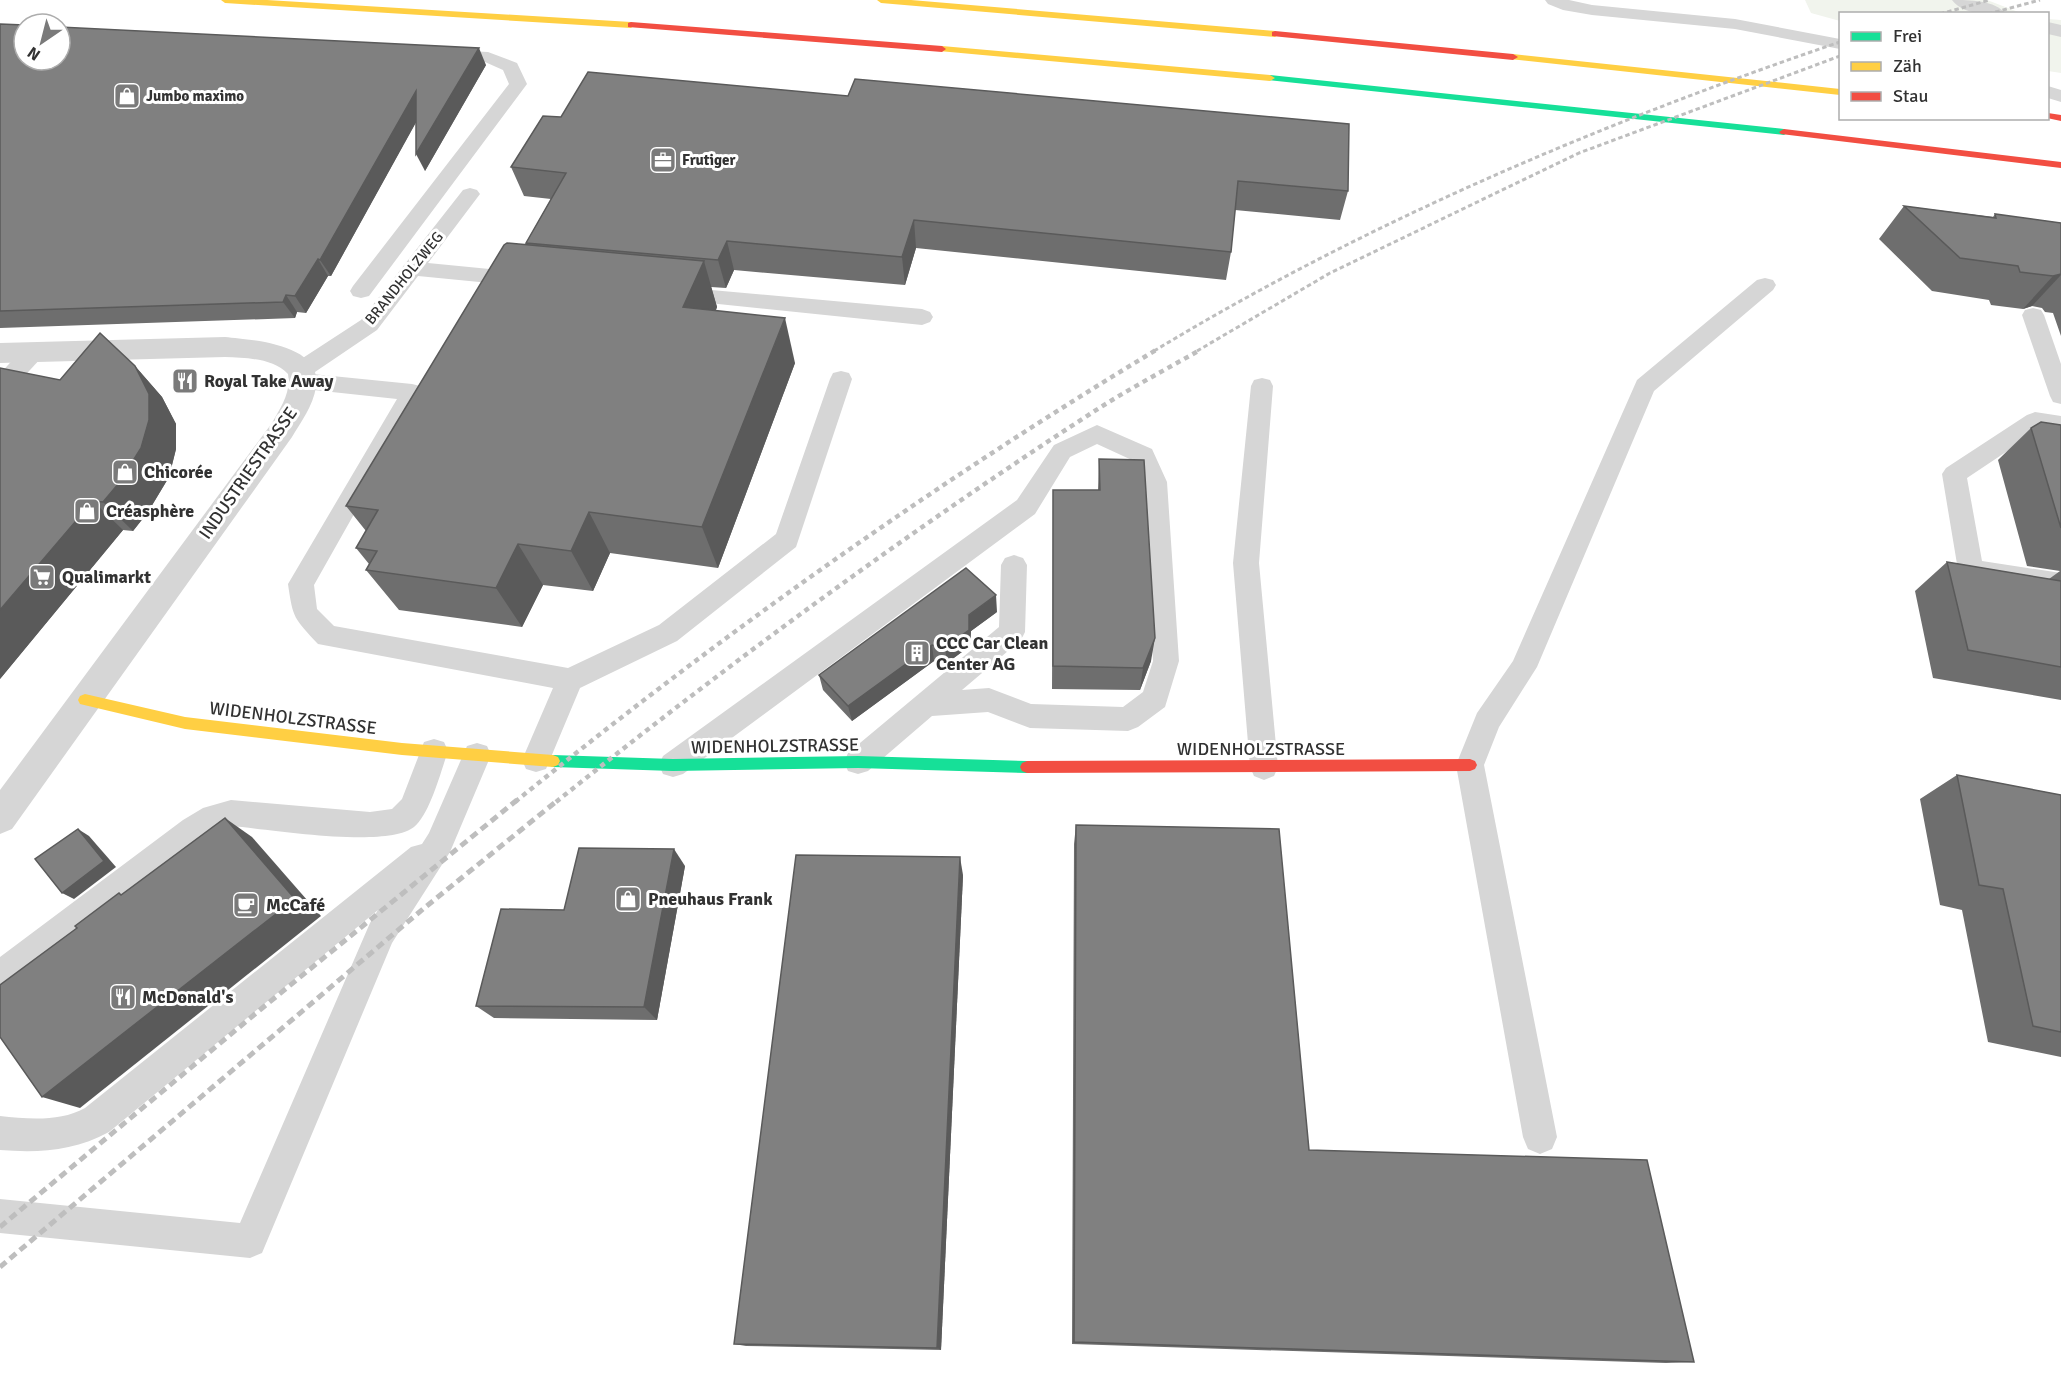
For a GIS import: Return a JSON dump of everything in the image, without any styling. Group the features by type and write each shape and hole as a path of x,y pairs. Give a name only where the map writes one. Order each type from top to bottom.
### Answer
{"main road":[{"path":"225,0 682,28 1199,70 1591,110 2061,165"},
{"path":"881,0 1356,41 1839,92"},
{"name":"WIDENHOLZSTRASSE","path":"85,700 185,723 434,752 536,760 673,765 858,762 1010,767 1470,765"}],"street":[{"path":"1963,0 1991,12"},
{"path":"0,353 225,347 262,350 282,356 302,376"},
{"name":"INDUSTRIESTRASSE","path":"0,818 282,430 297,404 302,376"}],"lane":[{"path":"1554,0 1569,6 1592,10 1736,24 1839,44"},
{"path":"361,291 518,84 511,67 488,57 428,54"},
{"name":"BRANDHOLZWEG","path":"302,376 369,325 470,194"},
{"path":"413,269 543,281"},
{"path":"1540,1137 1470,765 1487,721 1524,667 1645,386 1765,285"},
{"path":"662,292 922,317"},
{"path":"2033,315 2061,396"},
{"path":"0,388 33,352"},
{"path":"302,376 412,392 301,584 305,613 327,636 570,680 668,633 787,540 841,379"},
{"path":"1262,386 1246,563 1264,767"},
{"path":"2061,425 2034,421 1954,474 1971,570 2061,583"},
{"path":"673,765 1026,507 1062,451 1097,435 1144,454 1155,482 1166,661 1155,699 1128,719 1030,716 989,700 923,705"},
{"path":"858,762 1012,632 1014,565"},
{"path":"536,760 570,680"},
{"path":"0,976 193,829 213,817 223,814 370,825 396,822 405,817 413,806 434,752"},
{"path":"0,1216 250,1241 381,933 440,842 477,755"},
{"path":"0,1002 249,816"},
{"path":"0,1133 60,1134 87,1127 440,842"}],"shaded area":[{"path":"1805,0 1987,0 2018,12 1839,12 1839,21 1811,13"},
{"path":"2049,19 2061,20 2061,73 2049,71"}],"building":[{"path":"0,24 12,24 12,72 72,72 72,28 479,48 416,154 416,91 320,260 318,259 295,296 286,295 283,302 0,311"},
{"path":"588,72 848,96 855,79 1349,124 1348,191 1238,181 1231,252 914,220 902,257 727,241 718,260 526,243 566,173 511,167 543,116 561,117"},
{"path":"1904,206 1996,218 1995,214 2061,223 2061,274 2053,276 2020,272 2018,266 1960,258"},
{"path":"507,243 704,261 683,307 785,318 702,527 589,512 571,551 518,544 496,588 366,570 377,551 356,548 378,510 346,506"},
{"path":"100,333 135,366 149,394 149,420 141,448 119,483 103,502 93,501 0,610 0,368 60,380"},
{"path":"2041,422 2061,425 2061,528 2031,428"},
{"path":"1099,459 1144,460 1155,638 1143,668 1053,666 1053,490 1100,490"},
{"path":"1947,562 2061,581 2061,667 1968,650"},
{"name":"CCC Car Clean Center AG","path":"966,568 996,595 969,615 969,630 945,647 932,645 848,706 819,675"},
{"path":"1957,775 2061,795 2061,1032 2033,1026 2003,889 1979,885"},
{"path":"225,818 295,899 42,1097 0,1037 0,985 77,928 75,926 119,893 121,895"},
{"path":"1076,825 1279,829 1309,1150 1647,1160 1694,1362 1074,1342"},
{"path":"78,829 104,861 62,893 35,859"},
{"path":"579,848 674,849 644,1007 476,1006 501,909 564,910"},
{"path":"796,855 960,857 937,1348 734,1344"}],"railway":[{"path":"1947,12 1990,0"},
{"path":"1995,12 2040,0"},
{"path":"1154,351 1318,259 1488,178 1663,106 1839,42"},
{"path":"1197,351 1330,273 1579,153 1839,56"},
{"path":"515,802 669,681 828,565 990,454 1156,350"},
{"path":"556,802 752,650 885,553 1090,414 1200,350"},
{"path":"0,1227 261,1009 517,800"},
{"path":"0,1267 423,909 558,800"}],"traffic: fast":[{"path":"1270,78 1784,132"},
{"path":"553,761 673,765 858,762 1027,767"}],"traffic: slow":[{"path":"225,0 631,25"},
{"path":"881,0 1275,34"},
{"path":"942,49 1270,78"},
{"path":"1513,57 1839,92"},
{"path":"85,700 185,723 402,749 553,761"}],"traffic: jam":[{"path":"631,25 942,49"},
{"path":"1275,34 1513,57"},
{"path":"2049,116 2061,118"},
{"path":"1784,132 2061,165"},
{"path":"1027,767 1470,765"}],"place":[{"name":"Jumbo maximo","path":"127,96"},
{"name":"Frutiger","path":"663,160"},
{"name":"Royal Take Away","path":"185,381"},
{"name":"Chicorée","path":"125,472"},
{"name":"Créasphère","path":"87,511"},
{"name":"Qualimarkt","path":"42,577"},
{"name":"CCC Car Clean Center AG","path":"917,653"},
{"name":"Pneuhaus Frank","path":"628,899"},
{"name":"McCafé","path":"246,905"},
{"name":"McDonald's","path":"123,997"}]}
